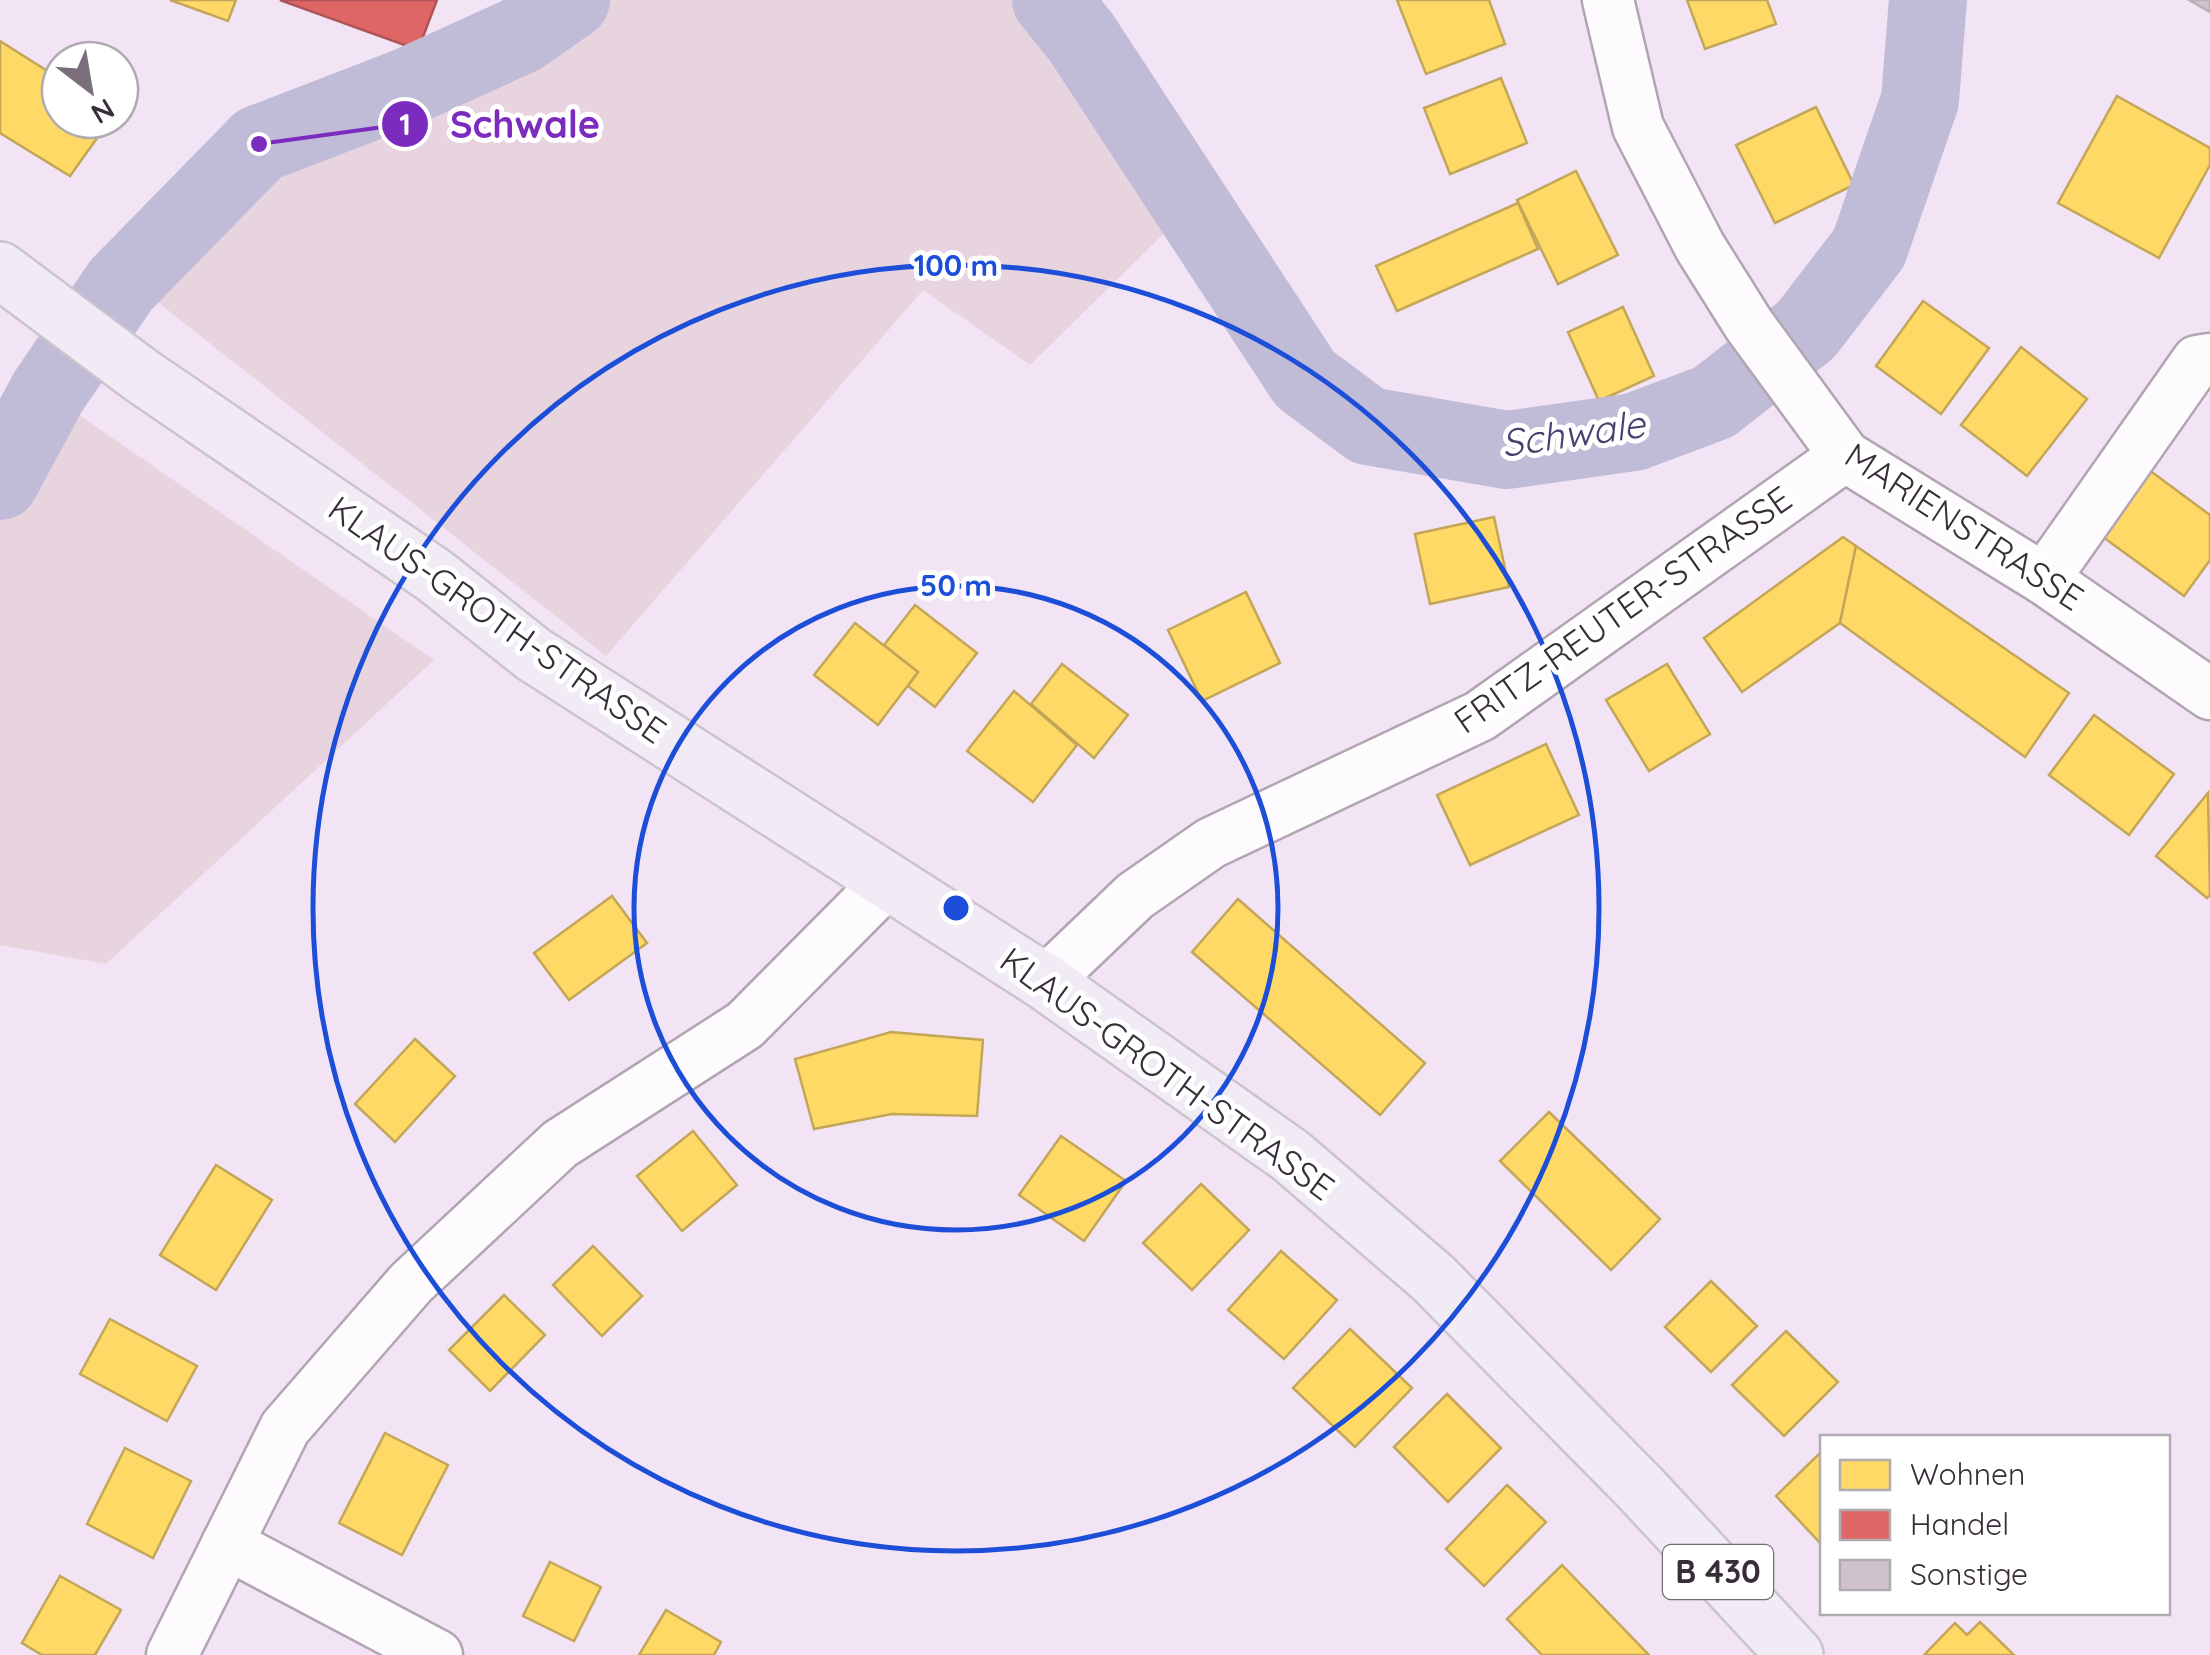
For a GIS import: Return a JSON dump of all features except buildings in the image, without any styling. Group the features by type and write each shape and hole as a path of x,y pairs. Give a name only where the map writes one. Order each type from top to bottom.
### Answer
{"main road":[{"name":"KLAUS-GROTH-STRASSE","path":"0,270 142,376 435,576 534,654 1045,982 1291,1156 1433,1278 1641,1489 1796,1655"}],"street":[{"name":"MARIENSTRASSE","path":"1608,0 1638,128 1700,247 1749,325 1845,456 2202,680"},
{"path":"2044,579 2197,361 2210,359"},
{"name":"FRITZ-REUTER-STRASSE","path":"1045,982 1134,896 1211,843 1480,716 1845,456"},
{"path":"172,1655 285,1428 411,1283 560,1144 744,1025 888,881"},
{"path":"227,1544 436,1655"}],"shaded area":[{"path":"545,0 1051,0 1081,37 1192,206 1030,365 923,290 606,656 107,262 267,114 414,71 522,21"},
{"path":"27,379 434,660 106,964 0,945 0,414"}],"waterway":[{"name":"Schwale","path":"0,481 48,392 121,285 259,144 407,87 521,35 571,0"},
{"name":"Schwale","path":"1051,0 1081,37 1305,379 1368,426 1507,450 1634,432 1714,402 1806,330 1869,248 1920,100 1928,0"}],"place":[{"name":"Schwale","path":"259,144"}]}
